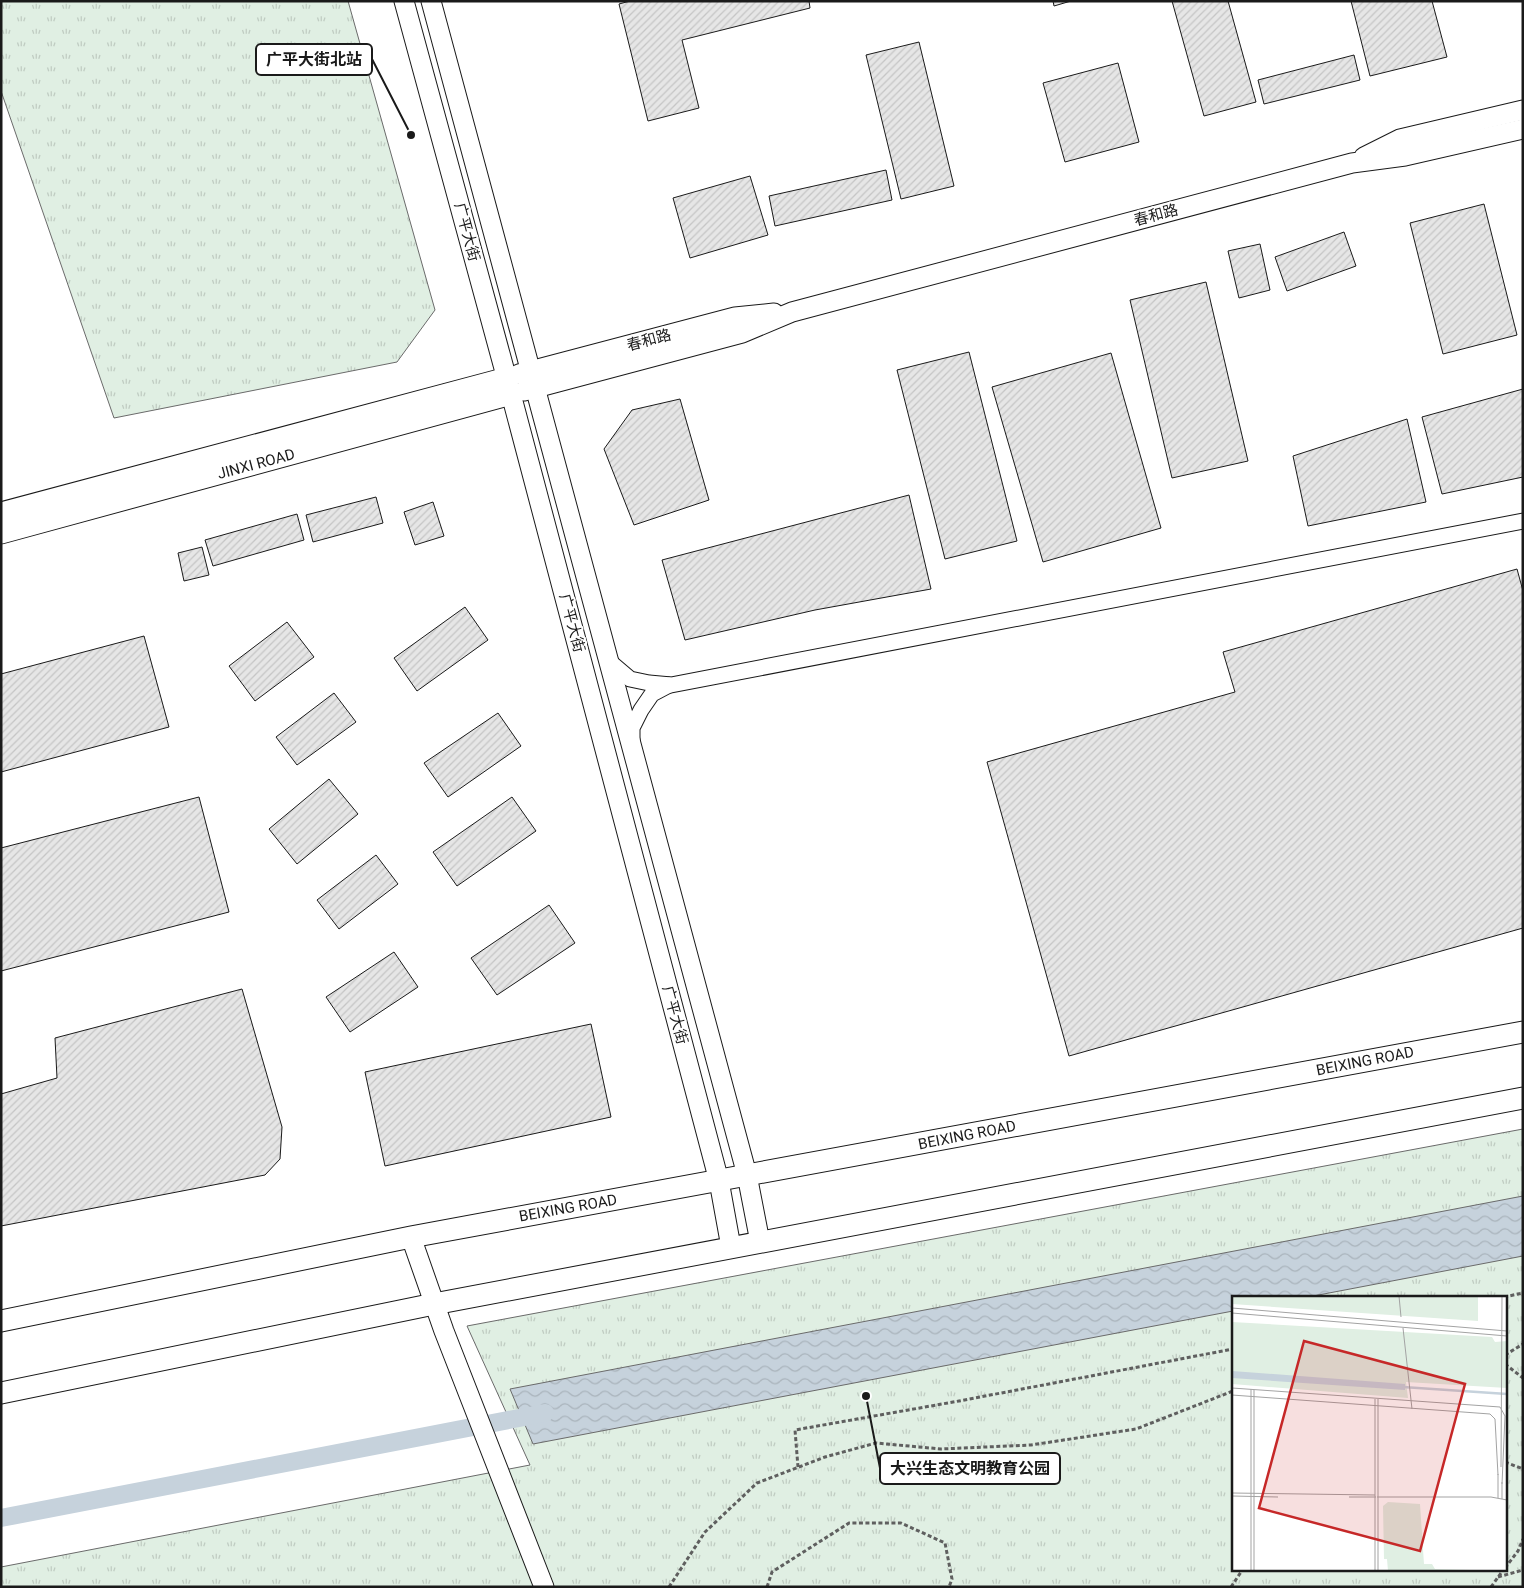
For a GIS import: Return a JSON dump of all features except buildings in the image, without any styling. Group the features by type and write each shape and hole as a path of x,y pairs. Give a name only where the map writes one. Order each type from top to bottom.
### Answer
{"main road":[{"name":"JINXI ROAD","path":"1,513 509,386"},
{"name":"JINXI ROAD","path":"1,533 509,386"},
{"name":"BEIXING ROAD","path":"1,1321 411,1237 1523,1032"},
{"path":"1,1393 434,1304 1523,1098"}],"street":[{"name":"广平大街","path":"404,1 509,386 719,1181 731,1247"},
{"name":"广平大街","path":"431,1 747,1175 760,1242"},
{"path":"1352,163 1400,139 1523,110"},
{"name":"春和路","path":"509,386 735,317 792,312 1352,163 1405,156 1523,130"},
{"path":"632,743 632,728 641,710 652,694 671,685 1523,521"},
{"path":"610,662 630,679 671,685"},
{"path":"411,1237 444,1331 544,1587"}],"path":[{"path":"1506,1297 1523,1293"},
{"path":"1506,1354 1523,1344"},
{"path":"798,1467 795,1430 950,1403 1232,1349"},
{"path":"1506,1365 1523,1378"},
{"path":"669,1587 705,1532 757,1483 825,1457 876,1443 940,1449 1022,1446 1136,1429 1232,1391"},
{"path":"1506,1462 1523,1469"},
{"path":"767,1587 772,1572 849,1523 901,1523 944,1542 952,1579 950,1587"},
{"path":"1506,1568 1518,1551 1523,1539"},
{"path":"1230,1587 1242,1570"},
{"path":"1491,1587 1504,1570"},
{"path":"1498,1577 1523,1570"}],"green space":[{"path":"1,1 348,1 435,310 397,362 114,418 1,91"},
{"path":"1523,1129 1523,1587 1,1587 1,1567 530,1465 467,1326"}],"water":[{"path":"1523,1196 1523,1256 1313,1296 1232,1296 1232,1311 533,1444 510,1389"}],"waterway":[{"path":"1,1518 545,1413"}],"place":[{"name":"广平大街北站","path":"411,135"},
{"name":"大兴生态文明教育公园","path":"866,1396"}]}
